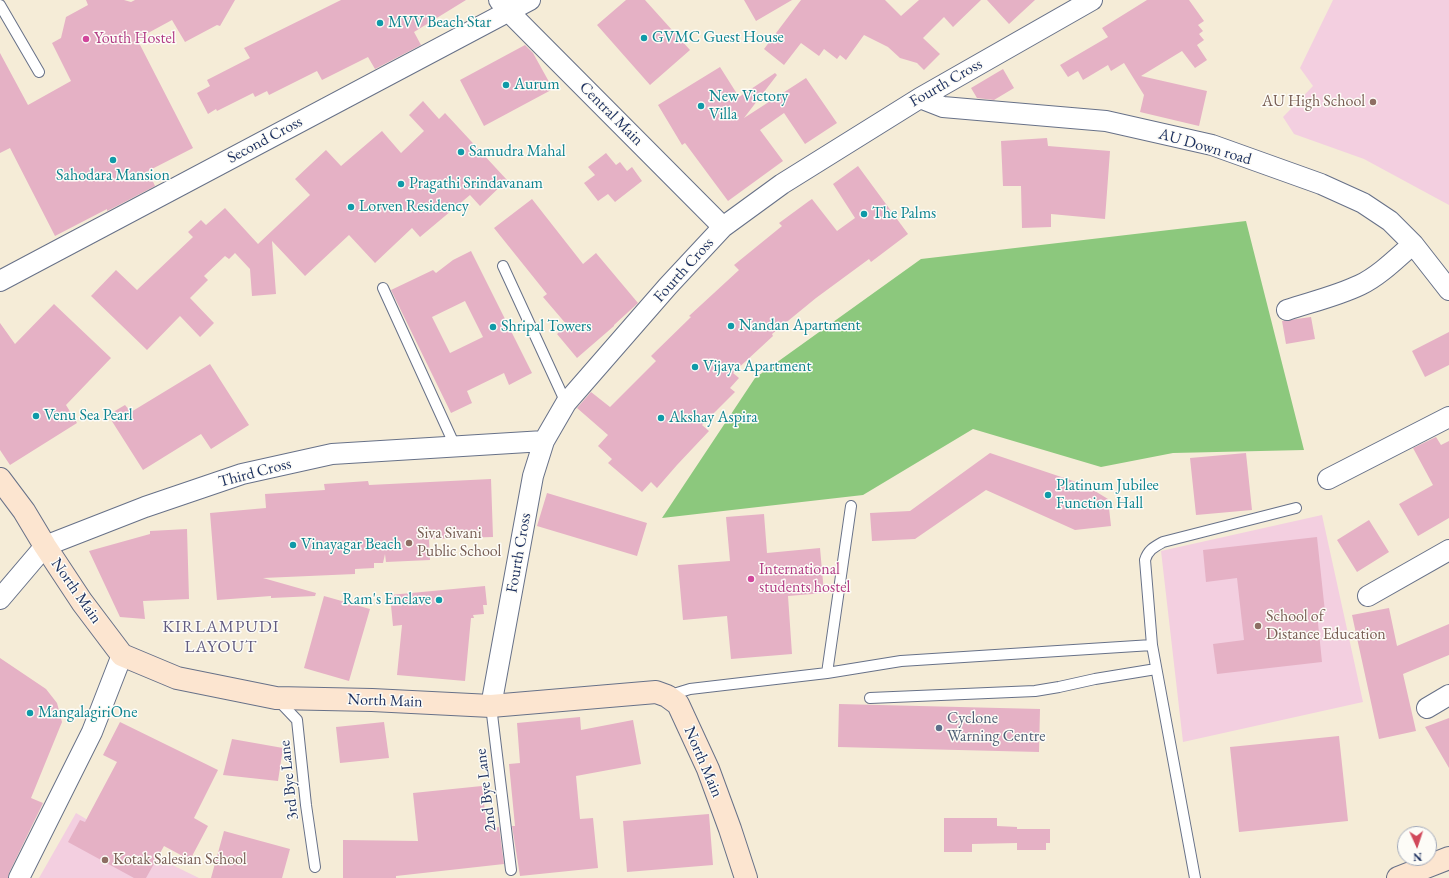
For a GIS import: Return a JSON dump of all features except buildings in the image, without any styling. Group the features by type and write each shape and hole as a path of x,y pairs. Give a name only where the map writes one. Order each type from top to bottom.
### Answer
{"street":[{"name":"Second Cross","path":"0,281 504,6 530,0"},
{"name":"Fourth Cross","path":"491,706 533,476 544,441 566,403 663,292 723,227 782,184 920,98 1092,0"},
{"name":"Central Main","path":"504,6 723,227"},
{"name":"AU Down road","path":"920,98 943,107 1106,121 1212,145 1321,184 1363,202 1390,221 1413,244 1449,290"},
{"path":"1287,310 1360,285 1388,266 1413,244"},
{"path":"1328,479 1449,417"},
{"name":"Third Cross","path":"0,599 45,546 145,507 242,474 332,454 544,441"},
{"name":"North Main","path":"0,479 24,511 82,602 122,655 177,678 276,698 372,700 491,706 656,692 667,696 678,704 708,769 730,828 746,878"},
{"path":"1368,596 1449,550"},
{"path":"19,878 92,732 122,655"},
{"path":"1428,708 1449,694"},
{"path":"1398,878 1449,858"}],"lane":[{"path":"0,5 39,72"},
{"path":"503,266 566,403"},
{"path":"383,288 455,446"},
{"path":"827,673 850,506"},
{"path":"1195,878 1152,645 1145,568 1147,553 1153,547 1163,542 1296,508"},
{"path":"667,696 690,689 827,673 901,661 1152,645"},
{"path":"870,698 1035,691 1156,669"},
{"name":"3rd Bye Lane","path":"276,698 298,720 306,805 315,867"},
{"name":"2nd Bye Lane","path":"491,706 511,870"}],"shaded area":[{"name":"AU High School","path":"1333,0 1449,0 1449,205 1364,159 1294,134 1283,117 1313,86 1300,68"},
{"name":"School of Distance Education","path":"1322,515 1363,702 1183,742 1161,551"},
{"name":"Kotak Salesian School","path":"76,813 125,842 199,878 39,878"}],"green space":[{"path":"1246,221 1304,450 1173,453 1101,467 973,429 863,495 662,518 755,378 921,259"}],"place":[{"name":"MVV Beach Star","path":"380,23"},
{"name":"GVMC Guest House","path":"644,38"},
{"name":"Youth Hostel","path":"86,39"},
{"name":"Aurum","path":"506,85"},
{"name":"AU High School","path":"1373,102"},
{"name":"New Victory Villa","path":"701,106"},
{"name":"Samudra Mahal","path":"461,152"},
{"name":"Sahodara Mansion","path":"113,160"},
{"name":"Pragathi Srindavanam","path":"401,184"},
{"name":"Lorven Residency","path":"351,207"},
{"name":"The Palms","path":"864,214"},
{"name":"Nandan Apartment","path":"731,326"},
{"name":"Shripal Towers","path":"493,327"},
{"name":"Vijaya Apartment","path":"695,367"},
{"name":"Venu Sea Pearl","path":"36,416"},
{"name":"Akshay Aspira","path":"661,418"},
{"name":"Platinum Jubilee Function Hall","path":"1048,495"},
{"name":"Siva Sivani Public School","path":"409,543"},
{"name":"Vinayagar Beach","path":"293,545"},
{"name":"International students hostel","path":"751,579"},
{"name":"Ram's Enclave","path":"439,600"},
{"name":"School of Distance Education","path":"1258,626"},
{"name":"MangalagiriOne","path":"30,713"},
{"name":"Cyclone Warning Centre","path":"939,728"},
{"name":"Kotak Salesian School","path":"105,860"}],"district":[{"name":"KIRLAMPUDI LAYOUT","path":"221,637"}]}
